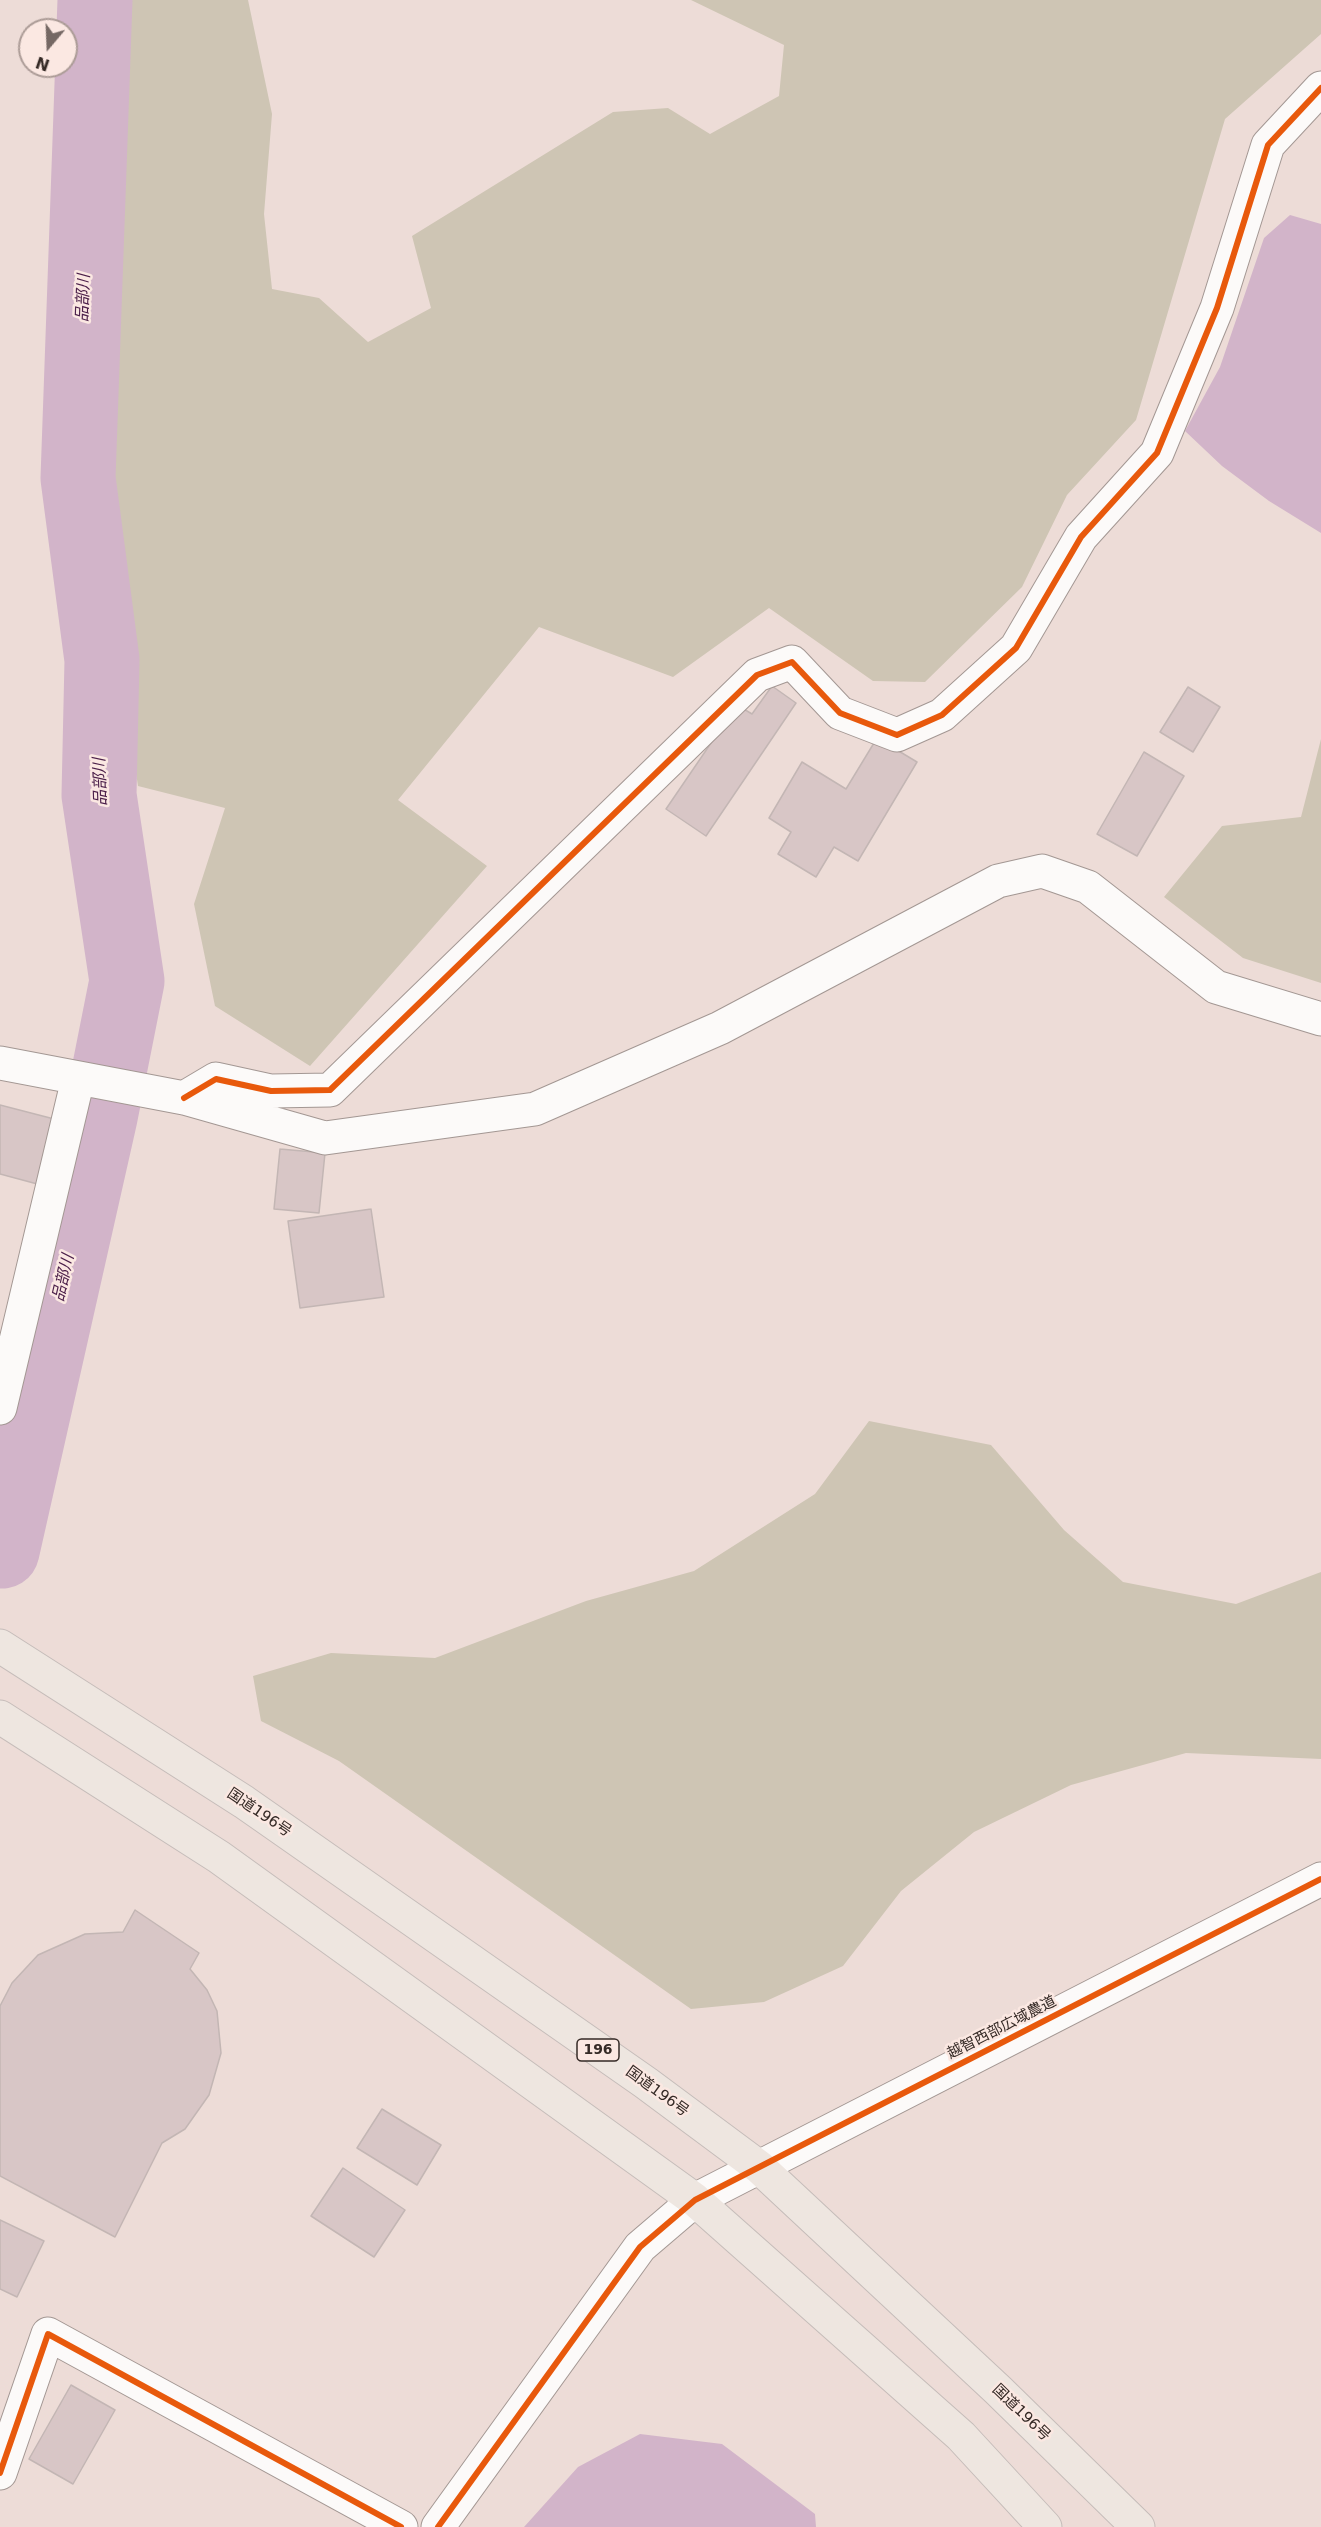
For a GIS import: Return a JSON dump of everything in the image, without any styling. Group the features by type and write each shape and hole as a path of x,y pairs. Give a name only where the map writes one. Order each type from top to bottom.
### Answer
{"highway":[{"name":"国道196号","path":"0,1646 244,1802 645,2083 759,2166 998,2390 1138,2527"},
{"path":"0,1717 219,1857 695,2200 961,2436 1046,2527"}],"street":[{"path":"184,1098 216,1079 271,1090 330,1090 757,675 792,662 840,713 897,735 942,715 1016,648 1081,537 1157,453 1217,308 1268,145 1321,88"},
{"path":"0,1063 184,1098 325,1138 535,1109 720,1028 998,881 1042,871 1088,887 1216,987 1321,1019"},
{"path":"0,1408 78,1079"},
{"name":"越智西部広域農道","path":"438,2527 640,2247 695,2200 1321,1878"},
{"path":"0,2473 48,2334 400,2527"}],"shaded area":[{"path":"119,0 248,0 272,114 264,214 272,289 319,298 368,342 431,308 412,236 613,112 668,108 710,134 779,96 784,45 691,0 1321,0 1321,34 1225,119 1136,420 1067,495 1022,587 925,682 873,681 769,608 673,677 539,627 398,800 487,866 310,1066 215,1006 194,904 225,808 138,786 98,526 110,300"},
{"path":"1290,215 1321,224 1321,533 1269,501 1222,466 1185,431 1220,367 1264,238"},
{"path":"1321,739 1321,983 1243,958 1164,897 1222,826 1301,817"},
{"path":"869,1421 991,1445 1064,1530 1123,1582 1236,1604 1321,1572 1321,1759 1186,1753 1071,1785 974,1832 901,1891 843,1966 764,2002 691,2009 339,1761 261,1721 253,1676 331,1653 435,1658 586,1601 694,1571 815,1494"},
{"path":"640,2434 722,2444 815,2514 816,2527 524,2527 578,2467"}],"building":[{"path":"772,686 796,703 706,836 666,809 737,705 752,714"},
{"path":"1188,687 1220,707 1193,752 1160,732"},
{"path":"877,738 917,762 858,861 834,847 816,877 778,854 791,832 769,818 802,762 846,789"},
{"path":"1144,752 1184,776 1137,856 1097,834"},
{"path":"0,1105 58,1120 41,1185 0,1174"},
{"path":"280,1149 325,1153 319,1213 274,1209"},
{"path":"371,1209 384,1297 300,1308 288,1221"},
{"path":"135,1910 199,1953 190,1969 207,1990 217,2011 221,2053 209,2095 185,2129 162,2143 115,2237 0,2176 0,2006 12,1983 38,1955 85,1934 123,1932"},
{"path":"382,2109 441,2145 417,2185 357,2148"},
{"path":"343,2168 405,2210 374,2257 311,2216"},
{"path":"0,2220 44,2241 17,2297 0,2289"},
{"path":"71,2385 115,2410 73,2484 29,2459"}],"waterway":[{"name":"品部川","path":"2,1551 100,1117 127,981 99,795 102,660 78,478 95,0"}],"cycle path":[{"path":"184,1098 216,1079 271,1091 330,1090 757,675 792,662 840,713 897,735 942,715 1016,648 1081,537 1157,453 1217,308 1268,145 1321,88"},
{"path":"438,2527 640,2247 695,2200 1321,1879"},
{"path":"0,2473 48,2334 401,2527"}]}
